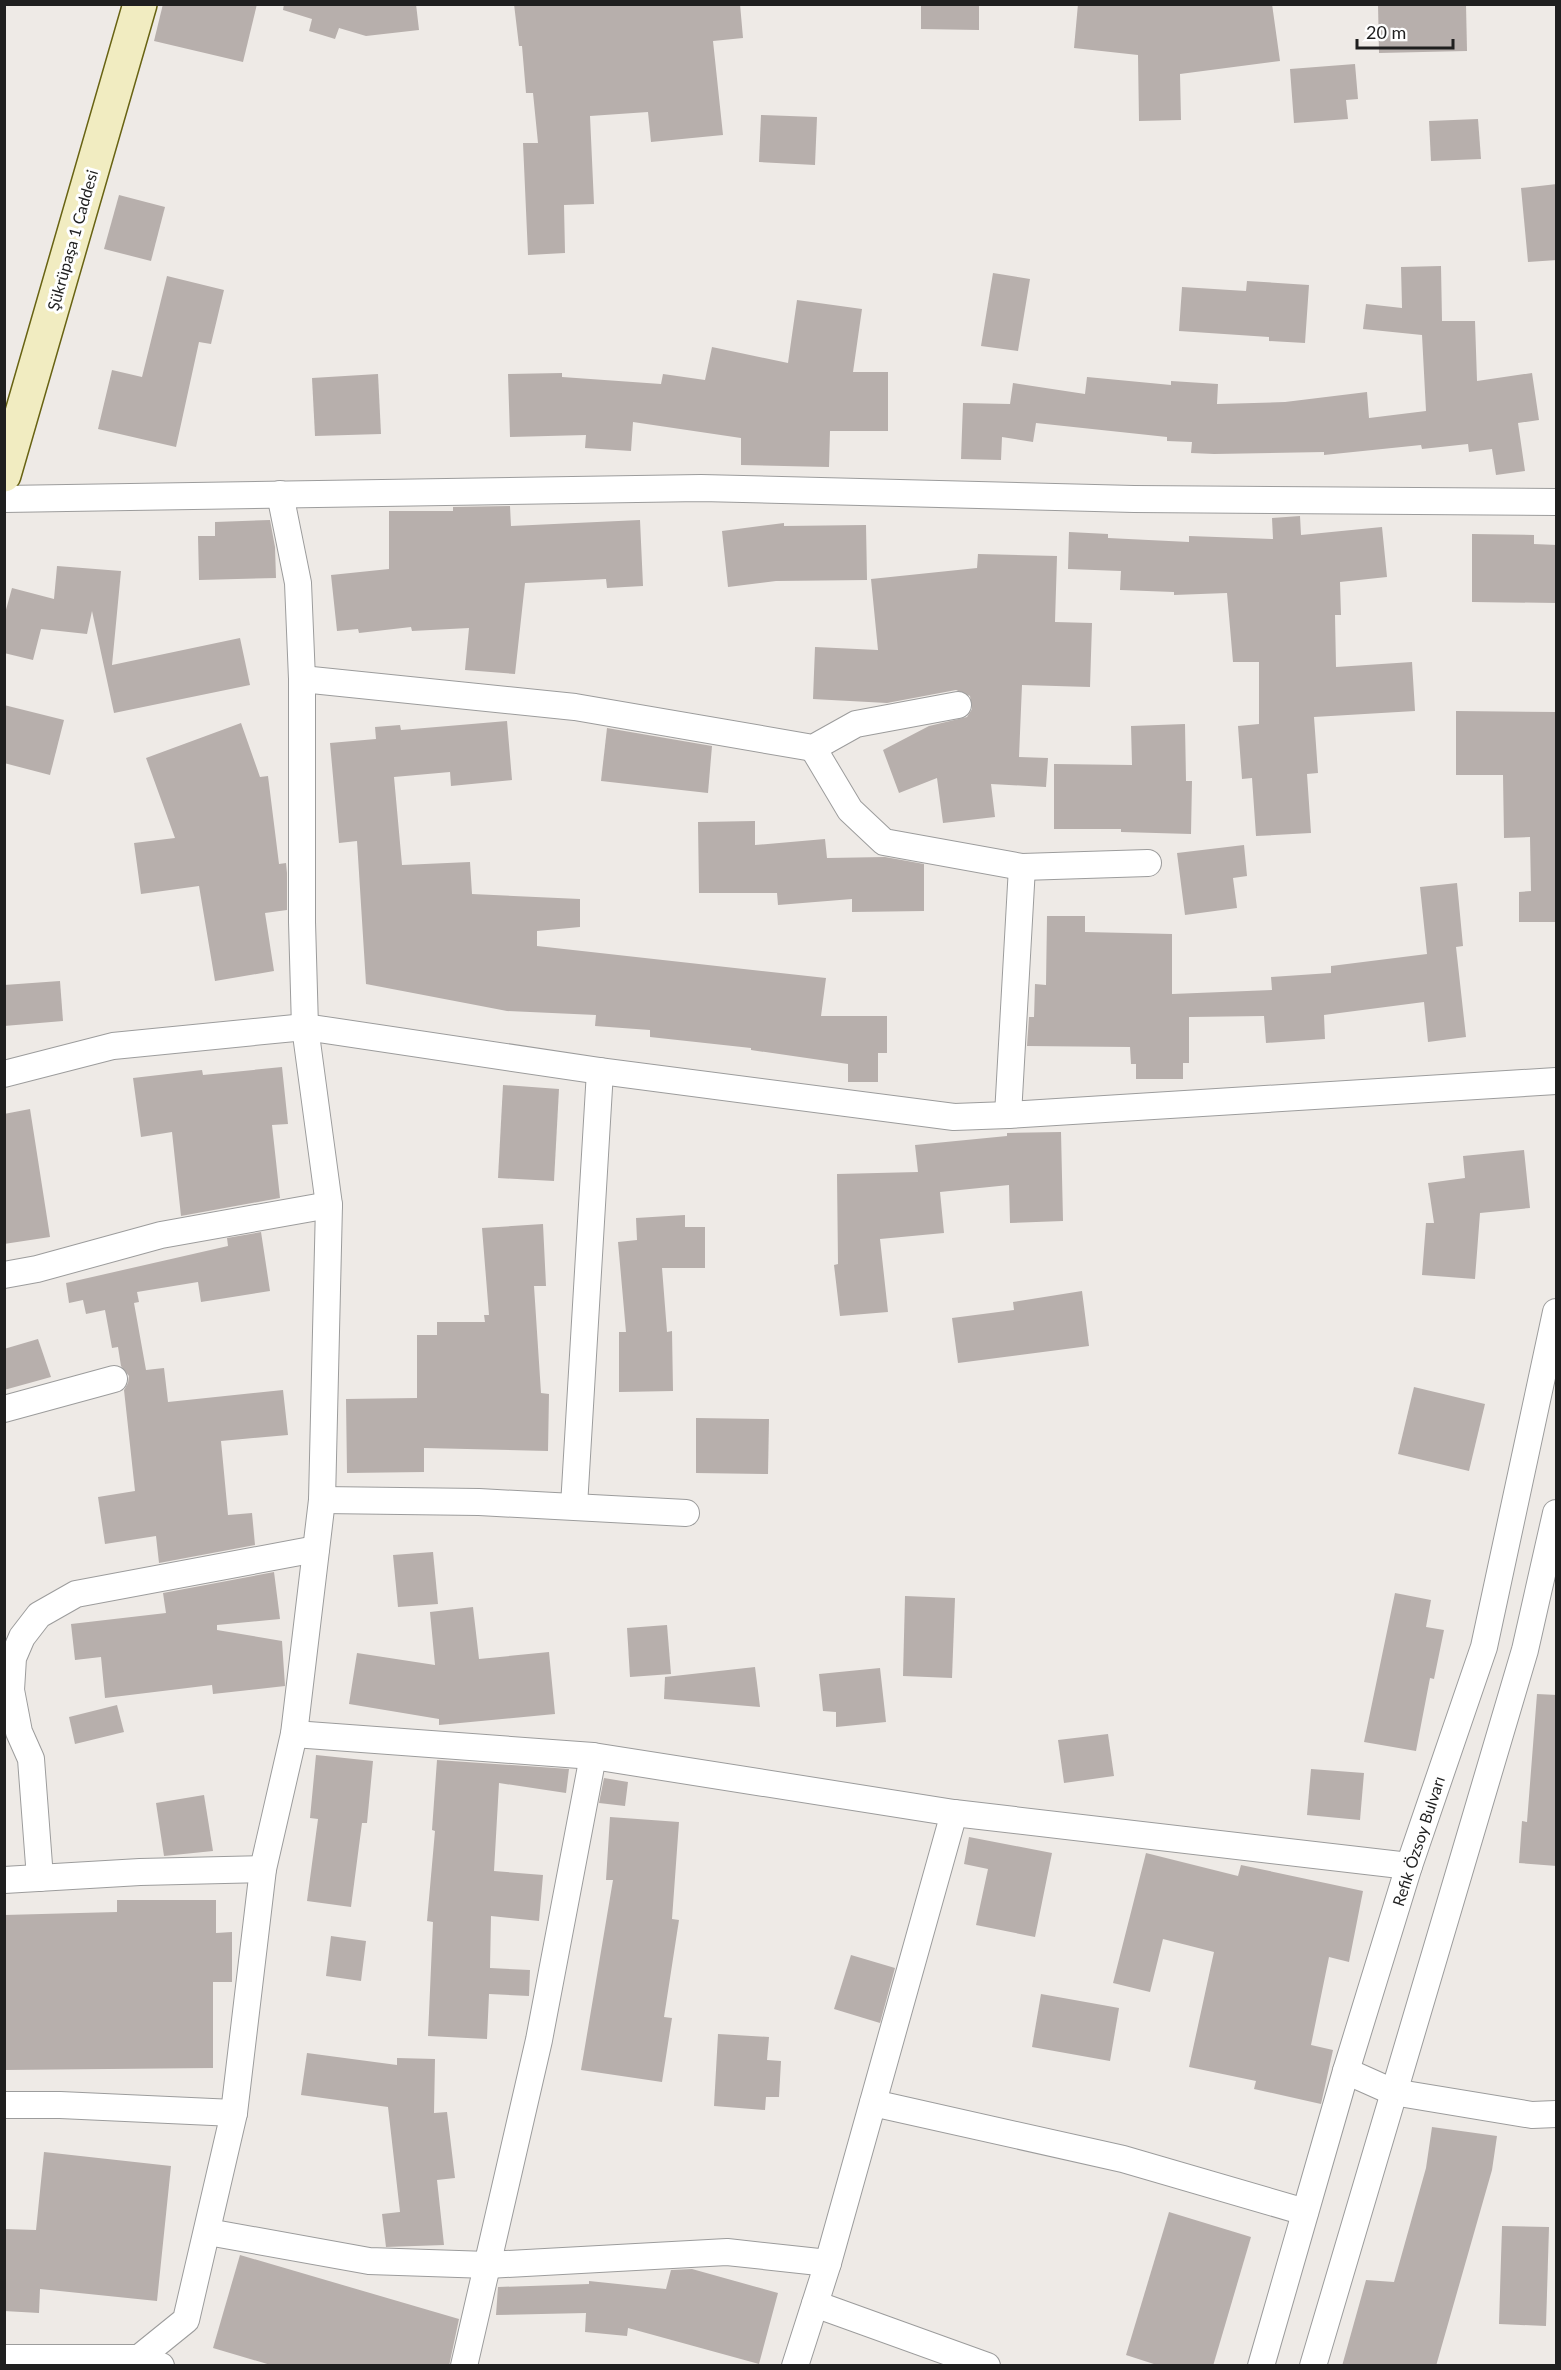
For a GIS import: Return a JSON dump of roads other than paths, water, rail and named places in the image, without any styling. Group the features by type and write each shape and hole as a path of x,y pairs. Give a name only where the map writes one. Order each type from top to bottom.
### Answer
{"main road":[{"name":"Şükrüpaşa 1 Caddesi","path":"4,475 140,4"}],"street":[{"path":"4,499 701,488 1170,499 1557,502"},
{"path":"4,2358 145,2363 186,2320 234,2113 263,1869 294,1734 322,1500 329,1205 305,1027 302,922 302,679 298,583 280,494"},
{"path":"302,679 575,707 813,748 856,724 958,705"},
{"path":"813,748 850,810 884,842 1022,867 1148,863"},
{"path":"1008,1115 1022,867"},
{"path":"4,1074 114,1046 305,1027 600,1071 954,1117 1557,1081"},
{"path":"574,1506 600,1071"},
{"path":"4,1275 37,1269 161,1235 329,1205"},
{"name":"Refik Özsoy Bulvarı","path":"1261,2366 1346,2071 1409,1866 1484,1647 1557,1312"},
{"path":"4,1409 114,1378"},
{"path":"322,1500 479,1502 686,1514"},
{"path":"1313,2366 1525,1650 1557,1513"},
{"path":"40,1878 31,1759 10,1708 13,1658 22,1637 39,1615 76,1594 316,1549"},
{"path":"294,1734 592,1756 954,1813 1409,1866"},
{"path":"464,2366 539,2040 592,1756"},
{"path":"795,2366 828,2263 954,1813"},
{"path":"4,1880 263,1869"},
{"path":"1346,2071 1393,2092 1532,2115 1557,2114"},
{"path":"873,2103 1123,2159 1305,2212"},
{"path":"4,2106 60,2105 234,2113"},
{"path":"208,2232 369,2260 488,2265 727,2252 828,2263"},
{"path":"815,2304 987,2366"}]}
